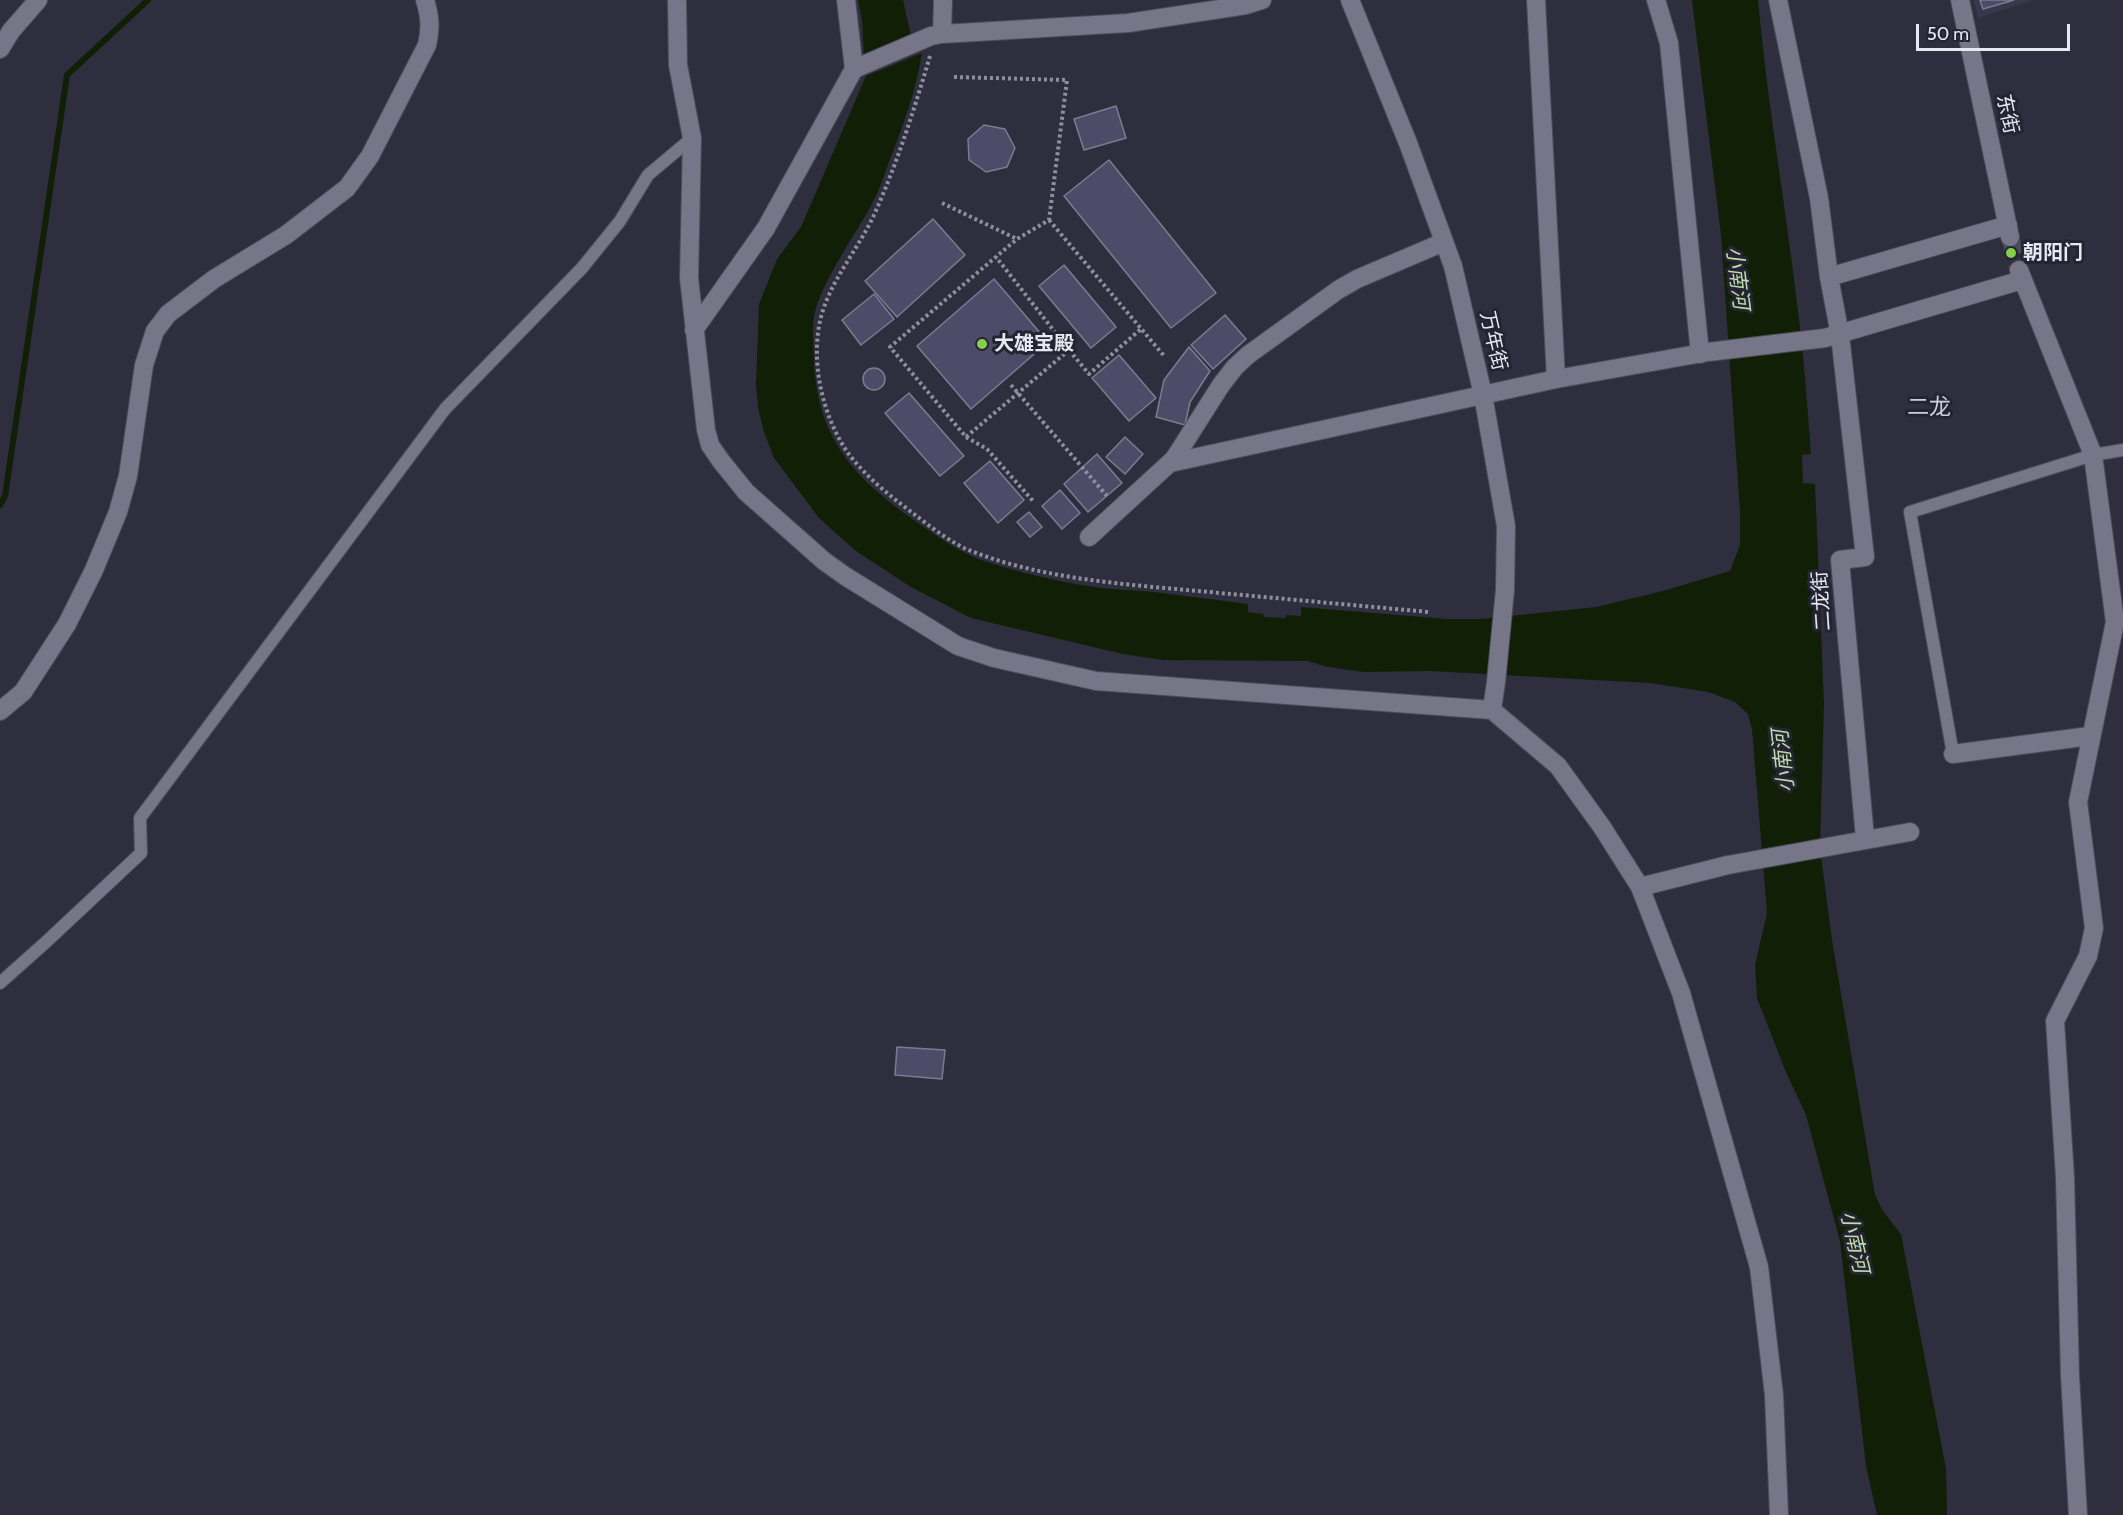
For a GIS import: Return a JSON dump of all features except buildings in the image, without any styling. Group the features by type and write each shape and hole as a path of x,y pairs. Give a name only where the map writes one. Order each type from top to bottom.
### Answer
{"street":[{"path":"0,49 11,31 38,0"},
{"path":"0,711 23,692 67,624 94,570 118,512 128,476 144,365 155,331 168,314 214,279 286,235 347,188 370,156 427,45 431,28 424,0"},
{"path":"677,0 678,65 692,138 689,278 706,430 710,445 740,484 824,561 844,576 958,646 994,658 1096,681 1491,710 1558,766 1602,827 1640,887 1682,993 1758,1267 1774,1395 1779,1515"},
{"path":"694,330 766,228 854,69 846,0"},
{"path":"934,41 943,0"},
{"path":"854,69 934,41 1128,23 1246,5 1262,0"},
{"name":"万年街","path":"1350,0 1408,142 1453,266 1483,395 1506,526 1505,590 1491,710"},
{"path":"1536,0 1556,379"},
{"path":"1656,0 1669,43 1704,353"},
{"path":"1778,0 1819,198 1829,277 1833,336"},
{"name":"东街","path":"1829,277 2009,231 1959,0"},
{"path":"1089,537 1170,463 1221,385 1248,355 1338,290 1357,279 1444,242"},
{"path":"1170,463 1556,379 1704,353 1833,336 2020,275 2093,455 2115,622 2078,802 2094,927 2088,956 2055,1022 2065,1177 2070,1376 2078,1515"},
{"name":"二龙街","path":"1833,336 1865,556 1840,560 1865,838"},
{"path":"1953,754 2090,736"},
{"path":"1640,887 1728,865 1820,849 1865,838 1910,832"}],"lane":[{"path":"0,983 141,853 140,818 446,409 582,268 620,221 648,175 692,138"},
{"path":"1953,754 1910,512 2093,455 2123,450"}],"path":[{"path":"934,41 915,109 880,201 840,273 827,299 819,323 817,352 821,387 828,415 844,446 866,474 902,505 951,539 967,549 1004,562 1096,582 1429,612"},
{"path":"954,77 1067,80 1049,220 1164,357"},
{"path":"942,203 1017,239"},
{"path":"1033,501 987,449 966,437 890,347 1017,239 1049,220"},
{"path":"996,257 1089,374 1141,329"},
{"path":"966,437 1069,350"},
{"path":"1011,384 1119,510"}],"shaded area":[{"path":"1974,0 2034,0 1978,18"}],"water":[{"path":"858,0 903,0 911,35 864,56 862,20"},
{"name":"小南河","path":"1692,0 1758,0 1803,354 1811,454 1802,455 1803,483 1815,484 1824,704 1820,849 1832,940 1875,1195 1883,1211 1901,1234 1946,1469 1947,1515 1877,1515 1866,1466 1840,1241 1806,1115 1785,1070 1757,998 1755,965 1767,913 1752,729 1748,714 1735,702 1708,692 1650,683 1430,671 1364,672 1328,667 1307,661 1163,660 1123,654 971,618 911,587 856,551 819,518 774,458 758,408 756,384 759,304 777,259 801,227 866,76 922,53 908,108 879,189 819,299 813,324 814,362 817,390 824,416 833,438 846,458 879,493 944,540 984,561 1039,576 1102,588 1248,604 1248,612 1263,614 1264,617 1286,618 1286,615 1301,616 1301,607 1447,619 1481,619 1596,607 1663,591 1730,571 1740,545 1740,512 1721,235"}],"waterway":[{"path":"0,505 5,496 67,75 148,0"}],"tunnel":[{"path":"2010,237 2019,270"}],"place":[{"name":"朝阳门","path":"2011,253"},
{"name":"大雄宝殿","path":"982,344"}],"district":[{"name":"二龙","path":"1929,408"}]}
